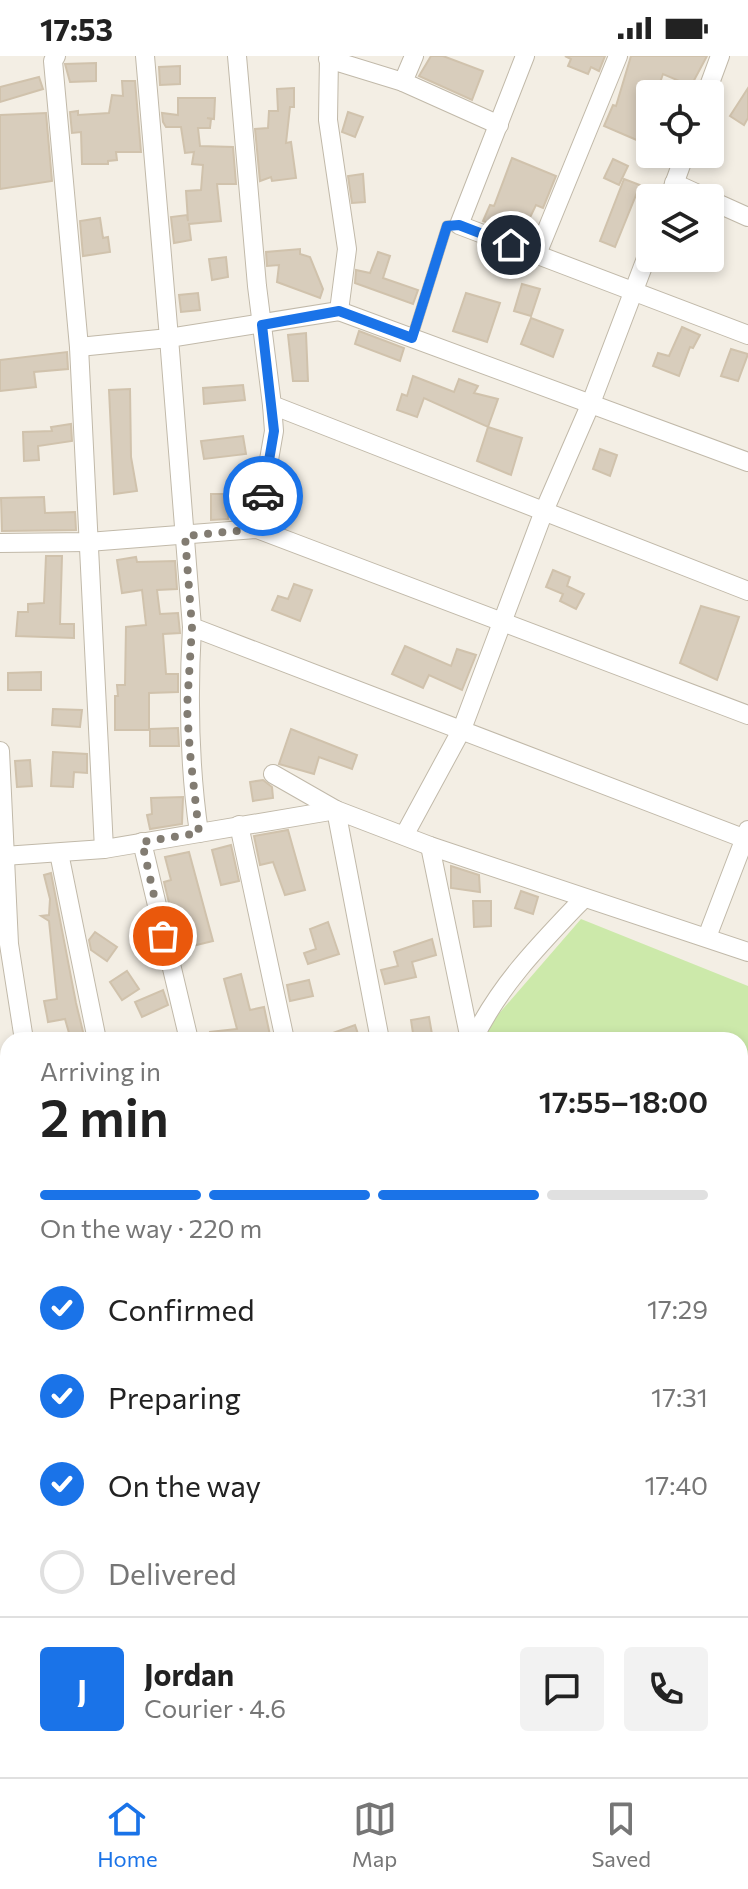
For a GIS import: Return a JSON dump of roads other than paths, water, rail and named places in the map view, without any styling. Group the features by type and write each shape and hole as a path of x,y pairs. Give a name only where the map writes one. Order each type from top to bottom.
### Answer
{"street":[{"path":"56,56 53,61 79,347 104,849"},
{"path":"145,56 192,627 187,708 191,776 199,833"},
{"path":"237,56 274,431 257,529"},
{"path":"403,82 414,56"},
{"path":"525,56 459,225 748,335"},
{"path":"537,254 556,215 618,56"},
{"path":"711,80 720,56"},
{"path":"714,80 733,56"},
{"path":"339,311 347,249 328,120 328,58 403,82 499,125"},
{"path":"724,205 746,214"},
{"path":"405,834 462,729 544,511 591,403 641,272"},
{"path":"79,347 169,338 339,311 748,462"},
{"path":"272,405 748,591"},
{"path":"0,543 88,542 257,529 748,715"},
{"path":"192,627 747,836 707,937"},
{"path":"0,751 4,947 22,1032"},
{"path":"273,774 336,810 430,846 748,952"},
{"path":"4,856 104,849 336,810"},
{"path":"336,810 378,1032"},
{"path":"239,825 283,1032"},
{"path":"142,842 187,1032"},
{"path":"430,846 470,1032"},
{"path":"59,853 95,1032"},
{"path":"476,1032 490,1005 519,967 583,899"}],"lane":[{"path":"412,338 447,226 459,225"}]}
